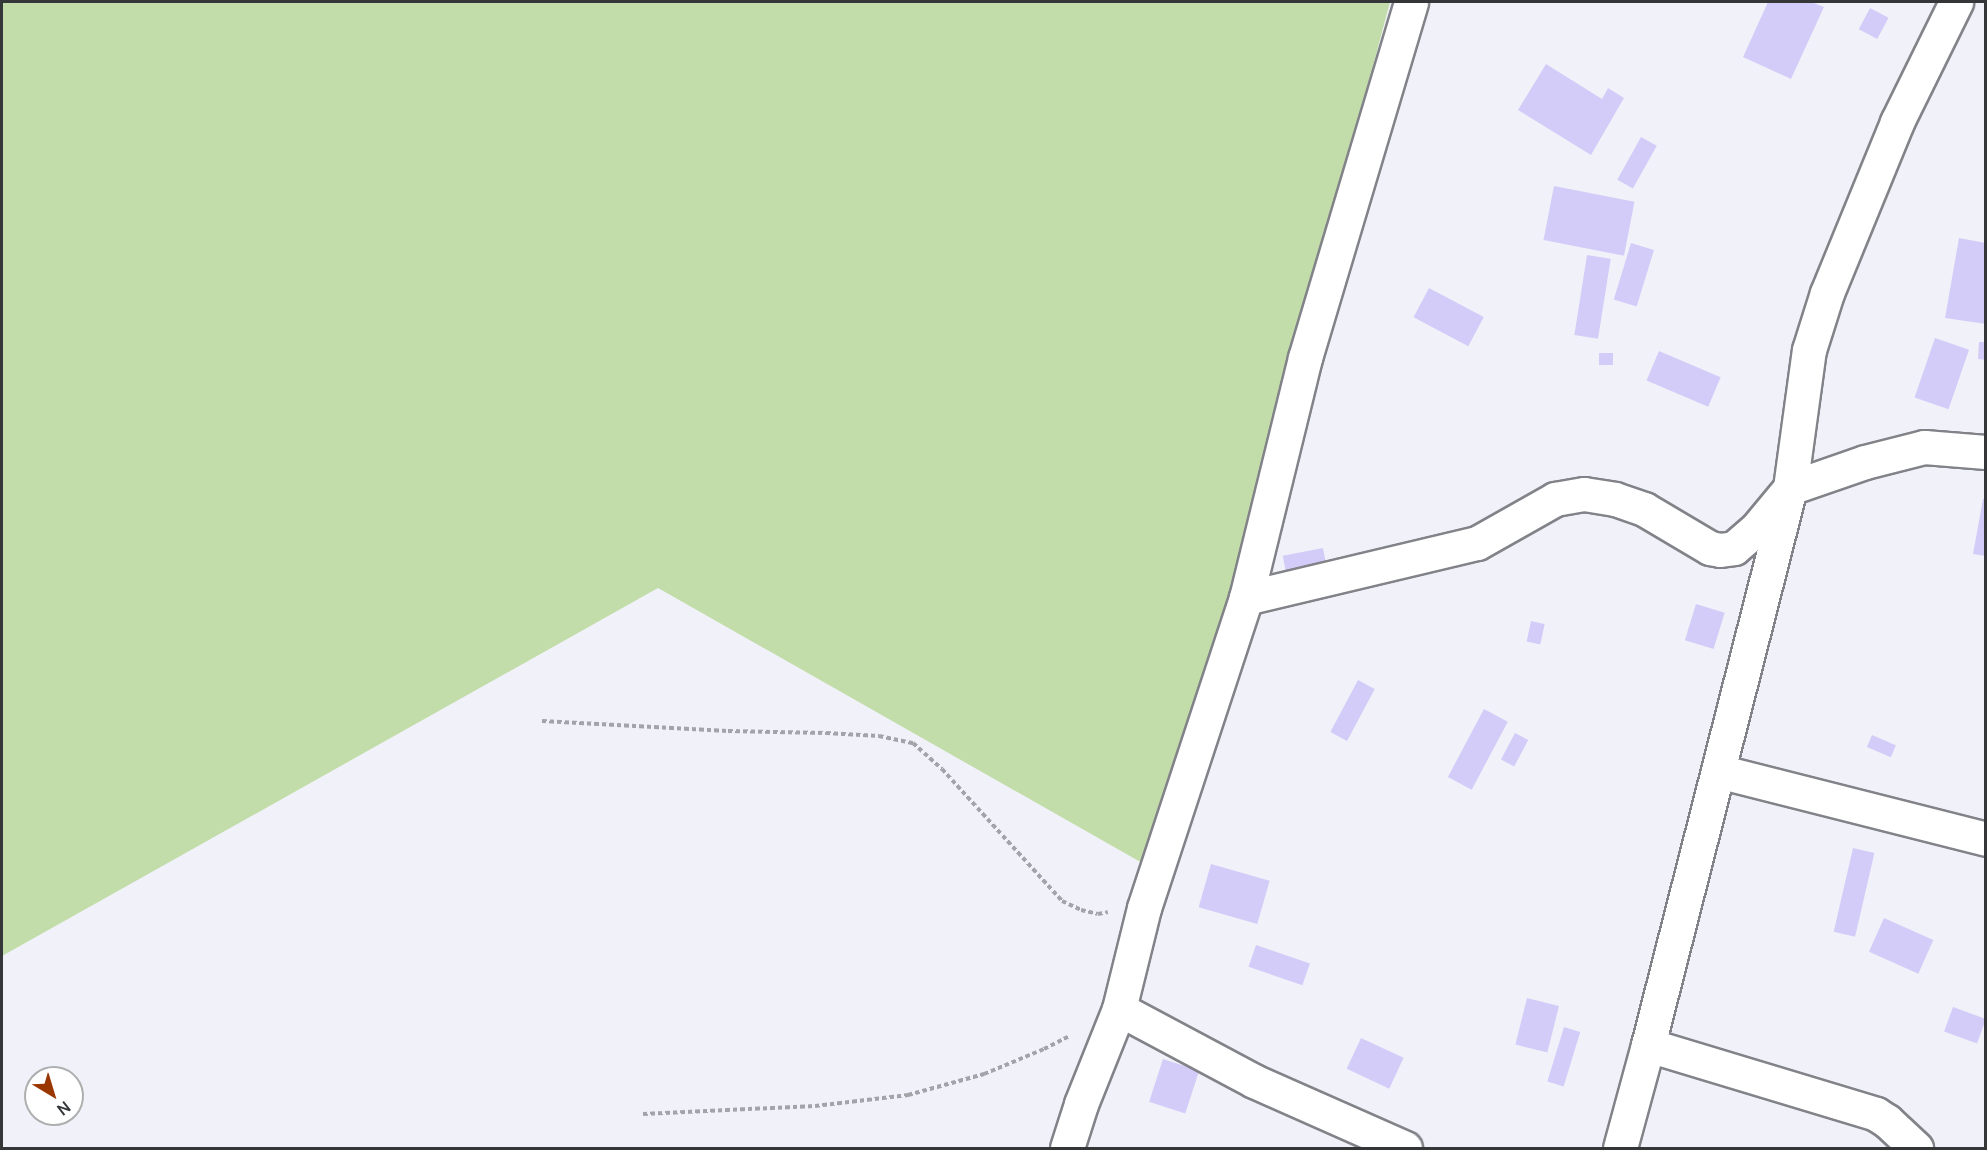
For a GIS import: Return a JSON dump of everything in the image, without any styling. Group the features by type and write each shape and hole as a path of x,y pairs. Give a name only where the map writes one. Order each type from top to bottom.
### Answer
{"street":[{"path":"1067,1149 1081,1104 1119,1009 1144,908 1246,598 1305,358 1411,2"},
{"path":"1620,1149 1790,488 1809,350 1827,293 1897,122 1956,2"},
{"path":"1246,598 1477,543 1554,499 1584,494 1616,499 1644,510 1710,548 1720,550 1734,548 1756,529 1790,488 1865,462 1924,447 1986,452"},
{"path":"1718,771 1986,839"},
{"path":"1119,1009 1254,1081 1405,1149"},
{"path":"1648,1045 1876,1114 1887,1120 1916,1149"}],"path":[{"path":"542,721 728,731 836,733 879,736 913,743 942,769 1062,901 1081,910 1098,914 1144,908"},
{"path":"644,1114 815,1106 908,1095 984,1074 1044,1049 1072,1034"}],"green space":[{"path":"2,2 1390,2 1158,872 658,588 2,956"}],"building":[{"path":"1768,2 1811,2 1824,7 1791,79 1743,57"},
{"path":"1870,8 1889,18 1877,39 1859,29"},
{"path":"1546,64 1602,99 1608,88 1624,98 1591,155 1518,110"},
{"path":"1641,137 1657,146 1633,189 1617,180"},
{"path":"1554,186 1634,202 1624,256 1544,240"},
{"path":"1959,238 1986,243 1986,324 1945,318"},
{"path":"1631,243 1654,250 1637,306 1614,299"},
{"path":"1587,255 1611,259 1598,339 1574,335"},
{"path":"1429,288 1484,317 1468,346 1414,317"},
{"path":"1935,338 1969,350 1949,409 1914,398"},
{"path":"1979,342 1986,342 1986,360 1978,359"},
{"path":"1659,351 1721,377 1708,407 1646,380"},
{"path":"1599,353 1613,353 1613,365 1599,365"},
{"path":"1983,499 1986,499 1986,556 1973,554"},
{"path":"1323,548 1327,569 1287,576 1283,556"},
{"path":"1696,604 1725,613 1714,649 1685,640"},
{"path":"1531,621 1545,624 1540,644 1527,642"},
{"path":"1358,680 1375,689 1347,741 1330,732"},
{"path":"1484,709 1508,722 1472,790 1448,777"},
{"path":"1515,733 1528,740 1514,767 1501,759"},
{"path":"1872,735 1896,745 1891,757 1867,747"},
{"path":"1853,848 1874,853 1855,937 1834,932"},
{"path":"1211,864 1270,881 1257,924 1199,907"},
{"path":"1884,918 1933,940 1918,974 1869,952"},
{"path":"1256,945 1310,964 1302,985 1249,967"},
{"path":"1527,998 1559,1006 1547,1053 1515,1045"},
{"path":"1953,1007 1986,1019 1977,1043 1944,1031"},
{"path":"1564,1027 1580,1032 1564,1086 1547,1082"},
{"path":"1361,1038 1404,1058 1389,1089 1347,1069"},
{"path":"1163,1059 1199,1071 1185,1114 1149,1102"}]}
